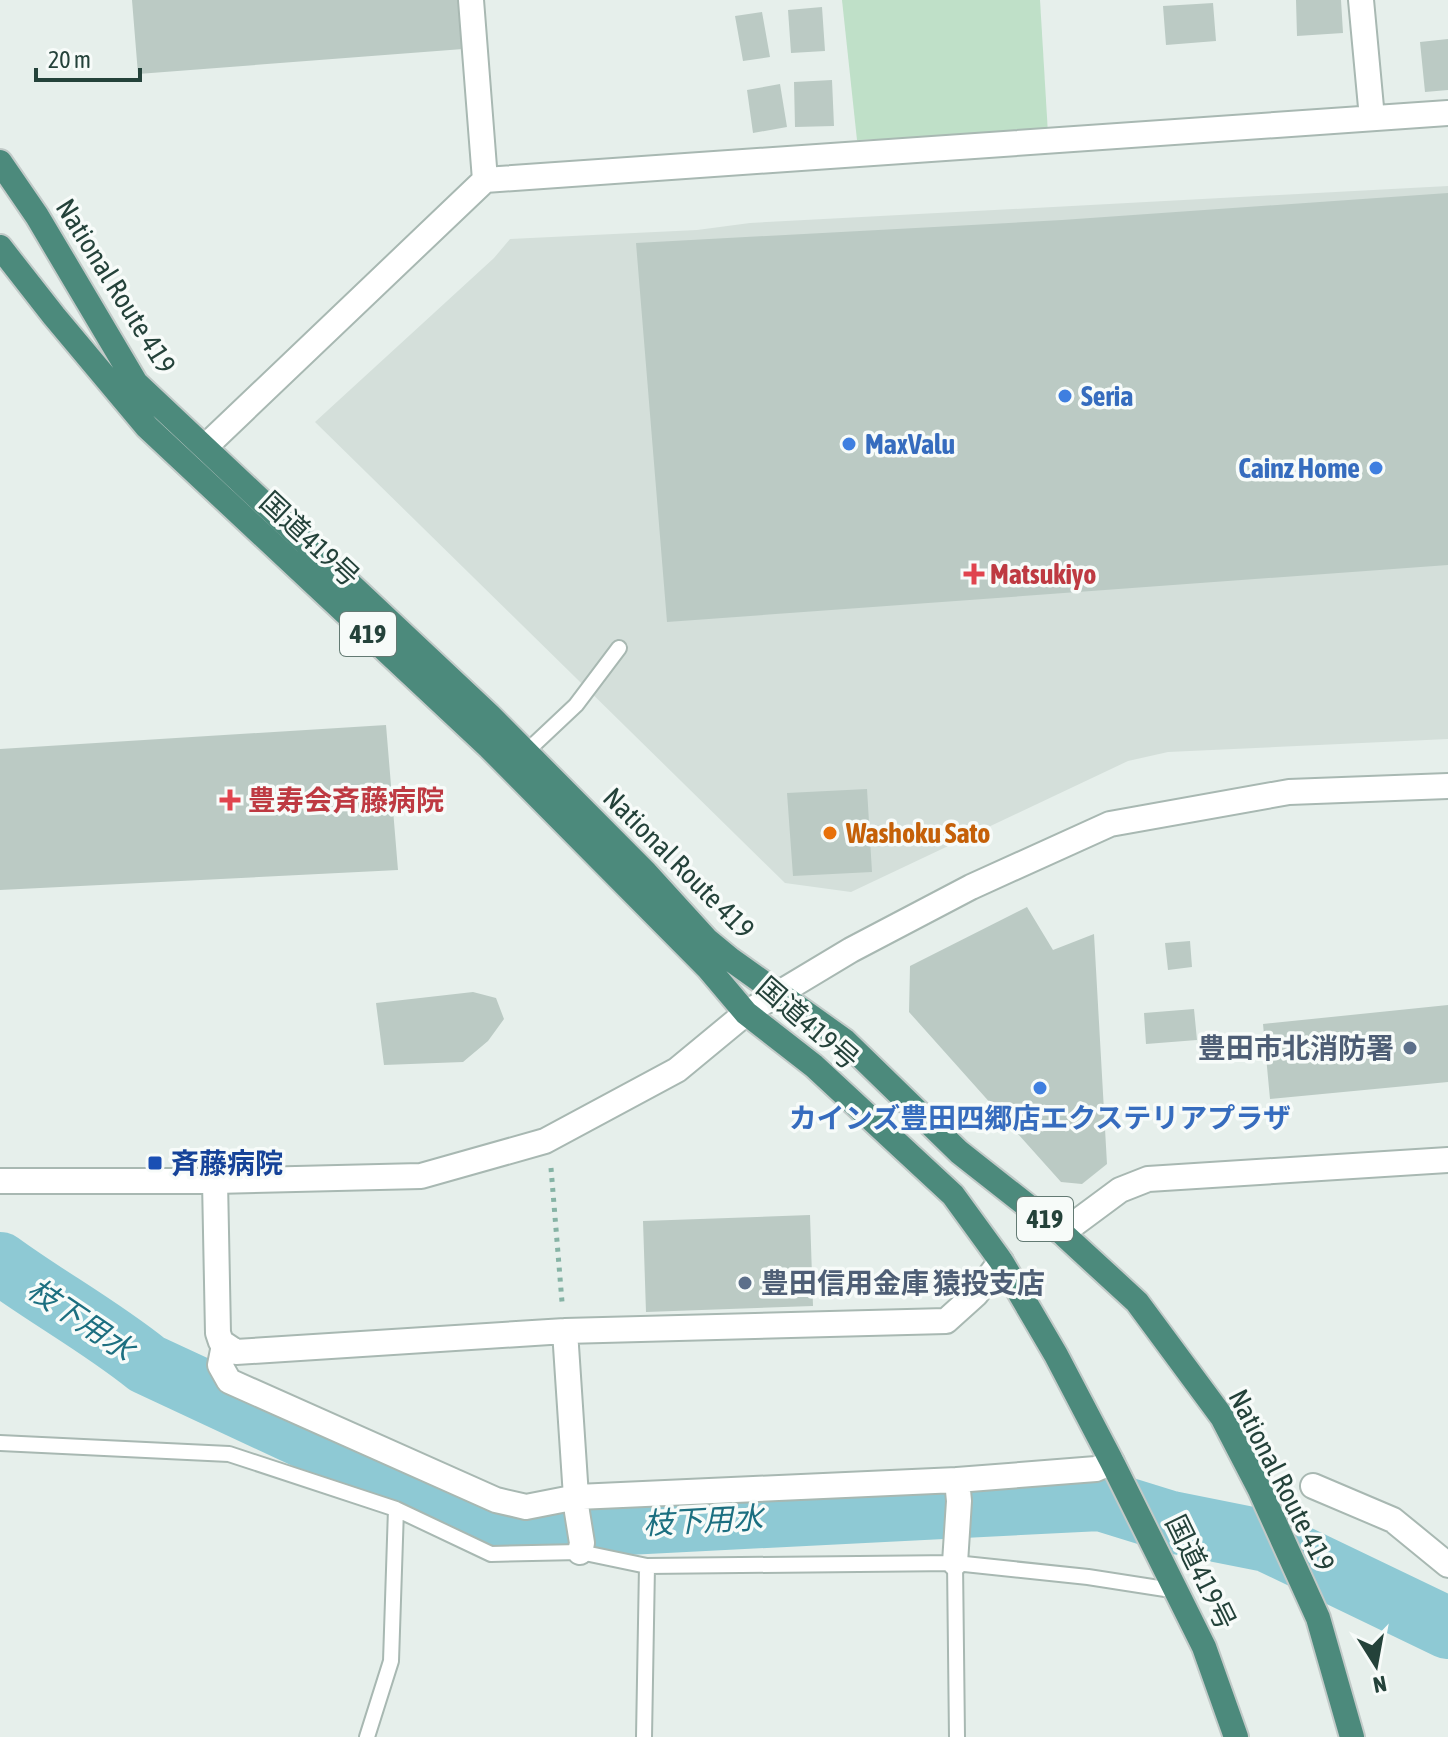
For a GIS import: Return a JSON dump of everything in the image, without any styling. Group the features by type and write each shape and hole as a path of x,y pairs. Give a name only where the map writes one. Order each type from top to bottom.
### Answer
{"highway":[{"name":"National Route 419","path":"0,162 37,216 136,383 489,715 646,873 707,940 845,1041 959,1152 1062,1233 1137,1302 1222,1417 1260,1490 1318,1618 1352,1737"},
{"name":"国道419号","path":"0,247 147,427 489,747 708,968 746,1013 814,1066 953,1195 1001,1261 1056,1355 1112,1462 1204,1647 1236,1737"}],"street":[{"path":"471,0 485,180"},
{"path":"1361,0 1372,118"},
{"path":"205,447 485,180 1448,113"},
{"path":"0,1181 215,1181 421,1176 545,1141 677,1070 746,1013 851,950 971,887 1110,824 1289,792 1448,786"},
{"path":"1062,1233 1120,1190 1148,1179 1448,1160"},
{"path":"215,1181 218,1333 224,1345 236,1352 565,1331 946,1321 976,1294 1001,1261"},
{"path":"565,1331 581,1548"},
{"path":"224,1345 220,1365 229,1381 496,1500 526,1507 958,1491 1096,1469 1112,1462"},
{"path":"1313,1486 1393,1520 1448,1565"},
{"path":"956,1554 958,1491"}],"lane":[{"path":"525,753 576,705 619,648"},
{"path":"0,1443 229,1454 396,1509 491,1554 581,1548 647,1566 956,1554 1178,1591"},
{"path":"367,1737 391,1661 396,1509"},
{"path":"956,1554 957,1737"},
{"path":"644,1737 647,1566"}],"path":[{"path":"545,1141 553,1177 565,1331"}],"shaded area":[{"path":"1448,186 1448,739 1168,752 1128,761 851,892 785,883 315,422 494,258 510,239 697,230 750,223"}],"green space":[{"path":"842,0 1040,0 1048,134 857,140"}],"building":[{"path":"132,0 459,0 463,49 138,74"},
{"path":"1296,0 1341,0 1343,33 1297,36"},
{"path":"1213,3 1216,41 1166,45 1163,6"},
{"path":"822,7 825,51 791,53 788,10"},
{"path":"762,12 770,57 743,61 735,16"},
{"path":"1448,39 1448,90 1425,92 1420,42"},
{"path":"832,80 834,126 795,127 794,82"},
{"path":"780,84 787,127 753,133 747,90"},
{"path":"1448,193 1448,565 667,622 636,243 1062,220"},
{"name":"豊寿会斉藤病院","path":"386,725 398,870 0,890 0,749"},
{"name":"Washoku Sato","path":"867,789 872,872 793,876 787,793"},
{"name":"カインズ豊田四郷店エクステリアプラザ","path":"1027,907 1053,950 1094,934 1107,1164 1082,1184 1061,1182 909,1012 910,966"},
{"path":"1190,941 1192,967 1168,970 1165,943"},
{"path":"473,992 496,998 504,1019 488,1041 463,1062 384,1065 376,1003"},
{"path":"1448,1005 1448,1082 1270,1099 1263,1024"},
{"path":"1194,1009 1197,1040 1146,1044 1144,1013"},
{"path":"810,1215 813,1306 646,1312 643,1221"}],"waterway":[{"name":"枝下用水","path":"0,1263 147,1364 491,1524 510,1530 1100,1500 1171,1522 1267,1541 1448,1628"}],"place":[{"name":"Seria","path":"1065,396"},
{"name":"MaxValu","path":"849,444"},
{"name":"Cainz Home","path":"1376,468"},
{"name":"Matsukiyo","path":"974,574"},
{"name":"豊寿会斉藤病院","path":"230,800"},
{"name":"Washoku Sato","path":"830,833"},
{"name":"豊田市北消防署","path":"1410,1048"},
{"name":"カインズ豊田四郷店エクステリアプラザ","path":"1040,1088"},
{"name":"斉藤病院","path":"155,1163"},
{"name":"豊田信用金庫 猿投支店","path":"745,1283"}]}
